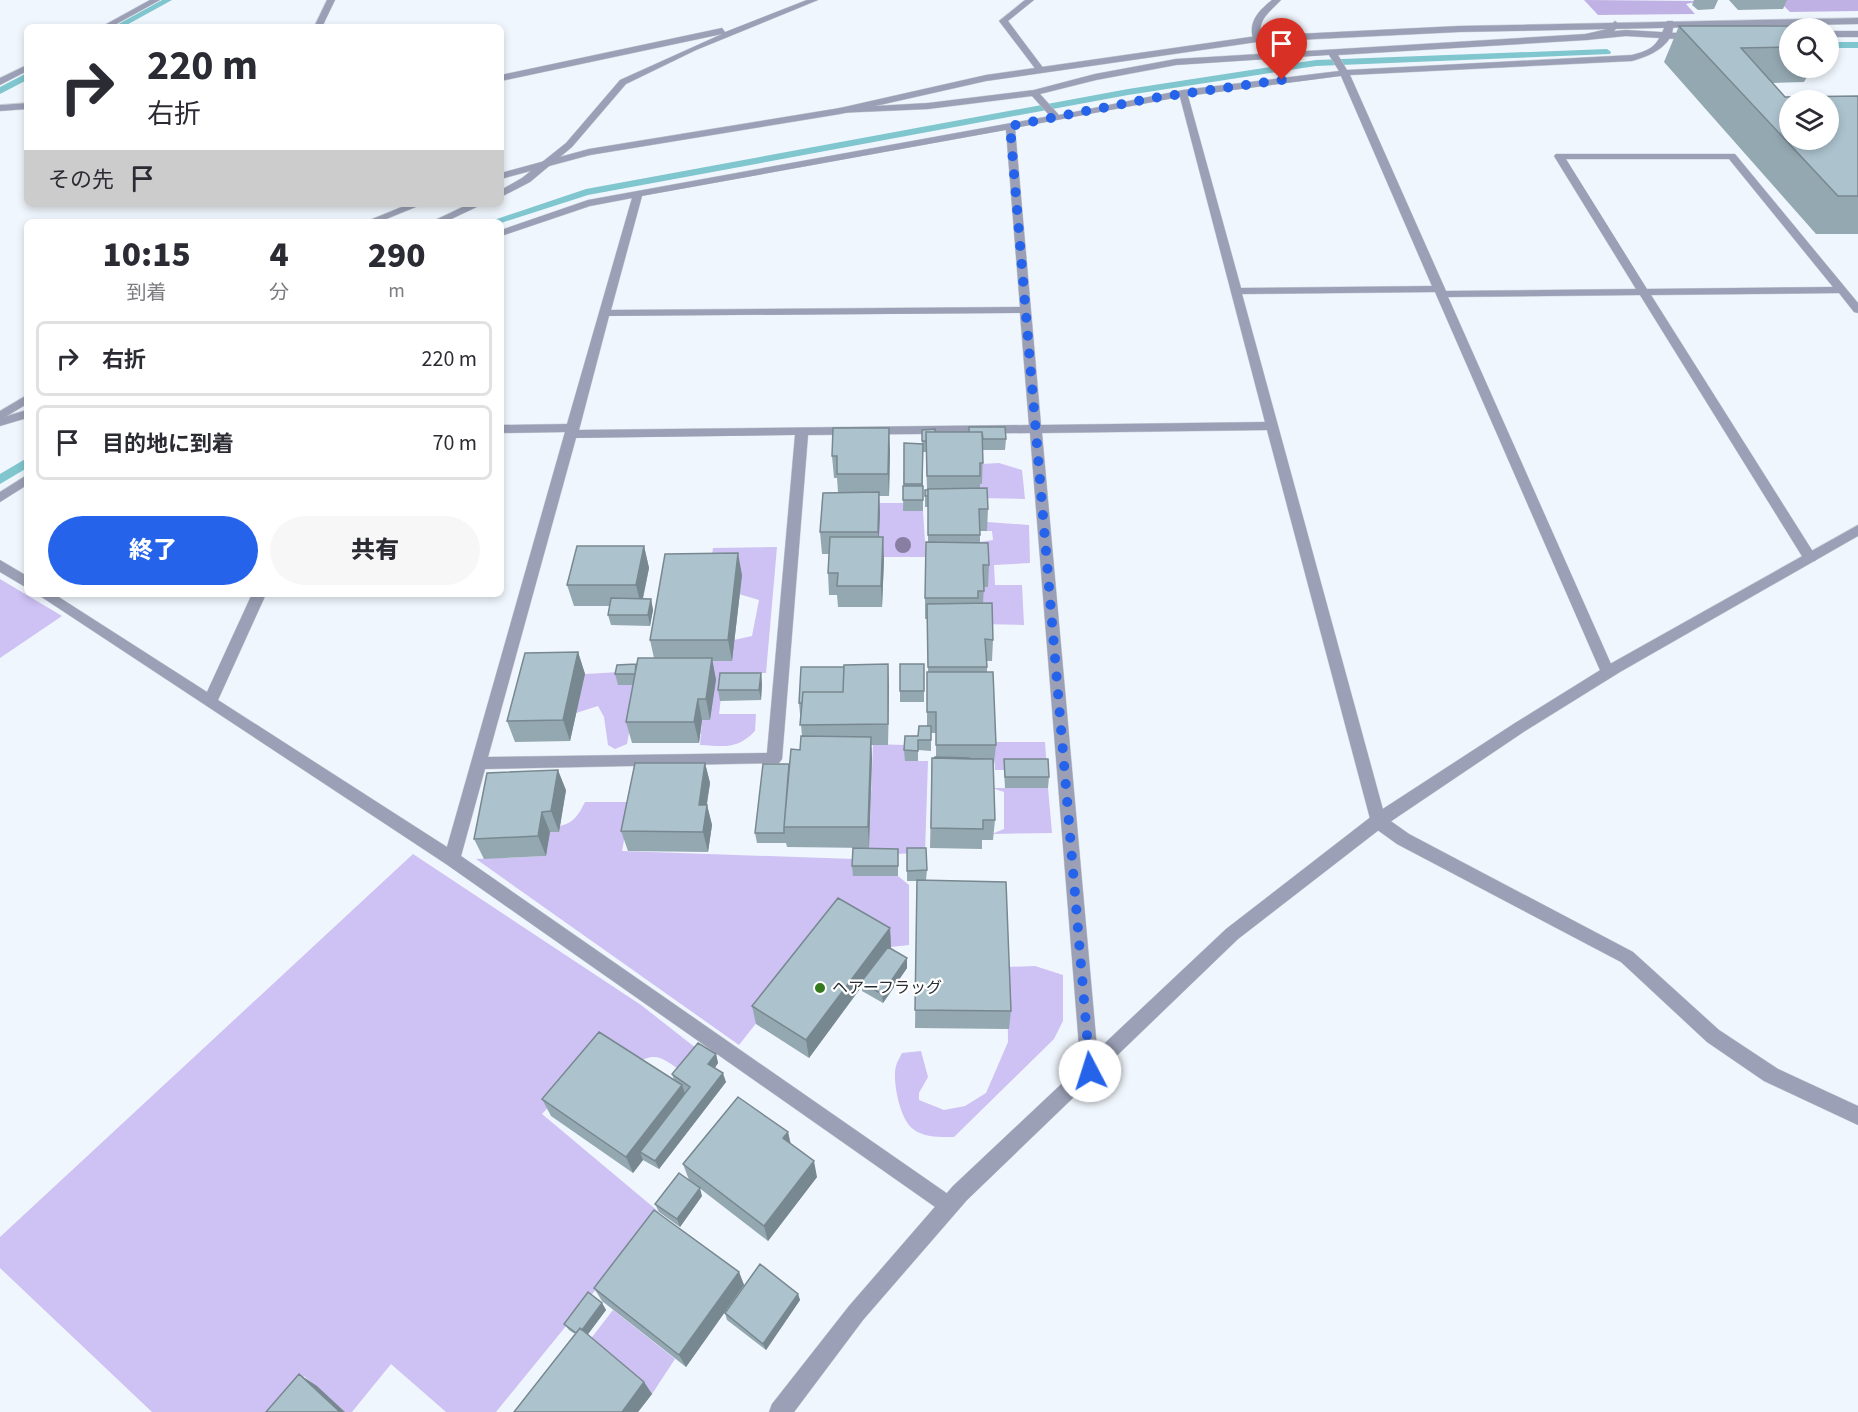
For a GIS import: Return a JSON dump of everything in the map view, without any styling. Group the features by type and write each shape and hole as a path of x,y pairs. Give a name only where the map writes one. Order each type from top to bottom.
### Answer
{"street":[{"path":"111,24 156,0"},
{"path":"319,24 331,0"},
{"path":"504,192 526,180 569,145 623,82 693,48 814,0"},
{"path":"1030,0 1003,21 1040,69"},
{"path":"1257,39 1253,28 1256,19 1277,0"},
{"path":"504,175 550,161 703,132 840,111 975,80 1137,54 1257,39 1381,31 1615,24 1858,21"},
{"path":"504,232 571,208 638,193 1057,118 1183,93 1344,72 1632,58 1662,46 1668,36 1670,23"},
{"path":"1586,37 1610,31 1615,24"},
{"path":"504,77 696,34 740,30"},
{"path":"840,111 928,106 1034,93 1148,66 1331,51 1626,33 1707,37"},
{"path":"1839,34 1858,34"},
{"path":"1331,51 1344,72 1608,673"},
{"path":"1137,54 1148,66"},
{"path":"0,82 24,70"},
{"path":"1034,93 1057,118"},
{"path":"1183,93 1378,821 1403,839 1617,951 1713,1036 1771,1075 1858,1116"},
{"path":"0,108 24,106"},
{"path":"1010,126 1090,1071"},
{"path":"1810,558 1559,156 1732,156 1858,310"},
{"path":"453,859 638,193"},
{"path":"378,219 410,207"},
{"path":"443,219 471,207"},
{"path":"1236,291 1842,290"},
{"path":"605,313 1026,310"},
{"path":"0,417 24,401"},
{"path":"0,422 24,415"},
{"path":"504,429 802,431 1273,426"},
{"path":"480,763 774,759 802,431"},
{"path":"0,498 24,481"},
{"path":"780,1412 856,1313 948,1206 1232,934 1378,821 1520,727 1608,673 1858,530"},
{"path":"0,565 24,581"},
{"path":"49,597 453,859 948,1206"},
{"path":"210,702 258,597"}],"shaded area":[{"path":"1584,0 1701,1 1686,4 1695,14 1598,15"},
{"path":"1778,0 1858,0 1858,11 1790,12"},
{"path":"999,463 1022,470 1025,499 979,498 982,464"},
{"path":"880,503 903,503 904,511 923,511 926,557 878,557"},
{"path":"987,522 1029,525 1030,563 994,565 995,585 1022,585 1024,625 977,624 982,586 988,586 979,542 993,540 992,531 987,531"},
{"path":"777,547 766,673 724,674 719,714 756,714 755,731 736,744 700,745 702,720 710,720 716,680 646,661 731,661 734,640 752,636 759,600 739,594 709,575 713,548"},
{"path":"0,579 24,593 24,597 30,597 62,616 0,658"},
{"path":"620,672 638,684 627,744 615,749 608,745 604,717 598,706 576,713 585,674"},
{"path":"994,742 1045,742 1047,770 995,770"},
{"path":"873,744 905,745 905,761 928,761 925,853 857,855 857,848 869,847"},
{"path":"992,788 1048,788 1052,833 992,834 1004,829 1004,792"},
{"path":"585,802 631,802 622,851 854,859 853,876 898,876 909,885 909,945 891,947 839,918 739,1045 476,859 546,856 550,832 559,832 560,826 576,817"},
{"path":"413,854 641,1005 701,1052 684,1073 665,1060 654,1057 633,1066 603,1047 542,1114 659,1212 496,1412 446,1412 391,1364 352,1412 344,1412 304,1376 273,1412 152,1412 0,1268 0,1237"},
{"path":"1035,966 1063,975 1063,1021 1054,1039 954,1137 938,1137 917,1132 904,1117 896,1090 896,1066 902,1053 921,1051 928,1077 919,1093 919,1100 944,1110 965,1106 986,1093 1008,1042 1007,967"},
{"path":"613,1310 675,1359 652,1394 589,1341"}],"building":[{"path":"1679,26 1779,26 1779,47 1741,48 1779,90 1779,133"},
{"path":"1839,96 1858,96 1858,196 1838,196 1795,150 1839,150"},
{"path":"969,427 1005,427 1006,439 983,439 982,432 969,432"},
{"path":"833,428 889,428 888,474 837,474 837,456 832,456"},
{"path":"935,429 935,432 926,432 926,441 922,441 922,430"},
{"path":"926,432 982,432 983,463 980,463 980,476 927,476"},
{"path":"904,443 923,444 922,484 904,484"},
{"path":"903,486 923,486 923,500 903,500"},
{"path":"987,488 988,509 979,509 980,535 928,535 928,489"},
{"path":"879,492 878,532 820,532 823,493"},
{"path":"830,537 883,537 881,586 837,586 838,573 828,573"},
{"path":"926,542 988,543 989,565 983,565 984,591 978,591 978,598 925,598"},
{"path":"577,546 644,546 636,585 567,585"},
{"path":"738,553 728,640 650,640 665,554"},
{"path":"611,598 651,599 648,615 608,615"},
{"path":"992,603 993,640 985,639 987,667 928,667 927,604"},
{"path":"578,652 563,720 507,721 525,653"},
{"path":"638,658 712,658 706,699 698,699 694,722 626,722"},
{"path":"636,664 635,674 615,674 617,665"},
{"path":"888,664 888,724 800,725 803,692 843,692 844,665"},
{"path":"900,664 924,664 924,691 900,691"},
{"path":"801,667 844,667 843,692 803,692 802,703 799,703"},
{"path":"927,672 993,672 996,745 936,745 936,712 927,712"},
{"path":"720,673 761,673 759,690 718,690"},
{"path":"919,726 931,726 931,740 918,740 918,751 904,750 905,736 918,736"},
{"path":"801,736 871,737 868,827 784,827 791,749 800,750"},
{"path":"932,758 993,759 995,820 983,820 983,829 931,828"},
{"path":"935,758 969,758 969,759"},
{"path":"1004,759 1048,759 1049,777 1005,777"},
{"path":"635,763 705,763 699,805 707,805 703,832 621,831"},
{"path":"763,764 789,764 784,833 755,833"},
{"path":"558,770 551,811 542,812 538,836 474,839 487,773"},
{"path":"853,848 898,849 898,866 852,866"},
{"path":"907,848 926,848 927,870 907,871"},
{"path":"917,880 1006,882 1011,1011 915,1010"},
{"path":"838,898 890,928 806,1040 752,1006"},
{"path":"888,947 907,958 882,994 861,982"},
{"path":"599,1032 682,1085 626,1157 542,1099"},
{"path":"698,1043 716,1054 708,1064 723,1073 655,1161 640,1152 690,1087 672,1074"},
{"path":"738,1097 788,1132 783,1138 814,1161 764,1226 683,1164"},
{"path":"679,1173 700,1188 677,1219 655,1204"},
{"path":"654,1210 739,1272 679,1355 594,1288"},
{"path":"760,1264 798,1294 763,1344 725,1313"},
{"path":"588,1292 602,1303 582,1330 580,1328 576,1333 564,1324"},
{"path":"580,1328 644,1382 622,1412 514,1412"},
{"path":"299,1374 340,1412 266,1412"}],"waterway":[{"path":"123,24 168,0"},
{"path":"1839,45 1858,45"},
{"path":"502,219 586,192 1128,92 1316,63 1607,52"},
{"path":"0,91 24,78"},
{"path":"0,480 24,464"}],"place":[{"name":"ヘアーフラッグ","path":"820,988"}],"route":[{"path":"1090,1071 1010,126 1153,98 1282,80"}]}
